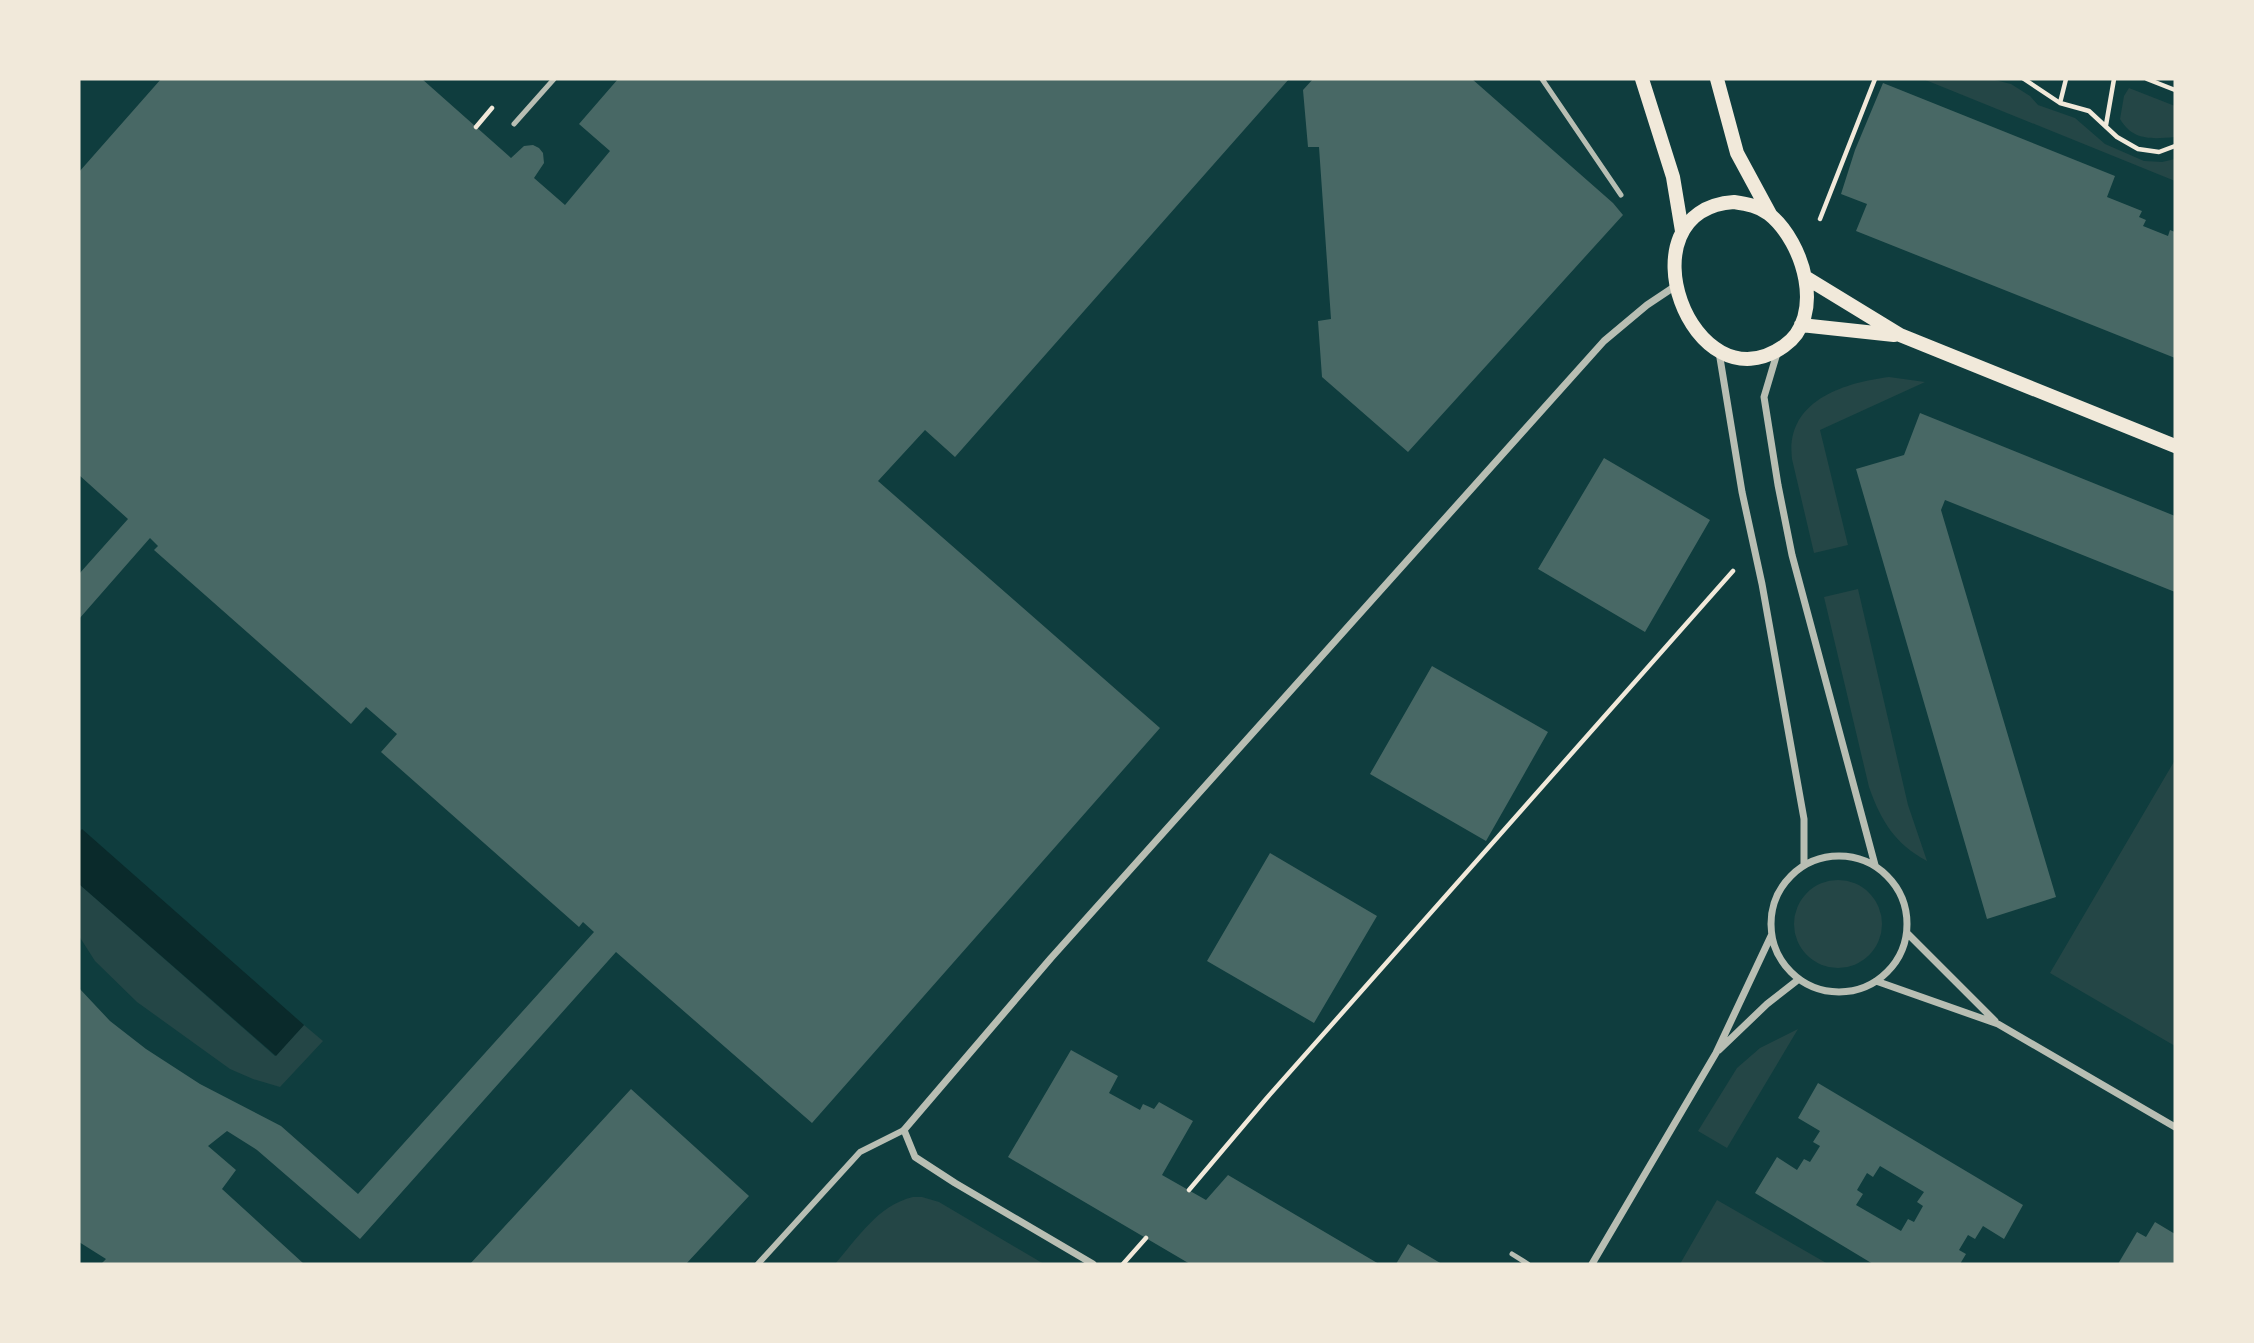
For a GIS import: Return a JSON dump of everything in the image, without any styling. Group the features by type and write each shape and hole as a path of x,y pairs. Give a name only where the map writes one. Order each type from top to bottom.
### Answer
{"main road":[{"path":"1642,79 1673,177 1682,232"},
{"path":"1717,79 1737,153 1770,215 1793,244 1805,277 1806,295 1801,326 1787,344 1762,356 1737,358 1707,344 1689,323 1678,285 1675,260 1682,232 1691,219 1703,210 1721,203 1746,204 1770,215"},
{"path":"1805,277 1900,335 2175,446"},
{"path":"1801,326 1900,335"}],"street":[{"path":"758,1264 860,1152 904,1130 1051,958 1604,341 1647,305 1678,285"},
{"path":"1778,350 1763,397 1777,485 1875,865"},
{"path":"1719,351 1742,492 1765,597 1804,819 1804,865"},
{"path":"1592,1264 1716,1053 1771,936 1777,895 1794,873 1804,865 1821,858 1840,855 1858,858 1885,872 1899,891 1907,918 1907,933 1895,962 1876,981 1840,992 1812,986 1799,979 1779,955 1771,936"},
{"path":"1907,933 1998,1024"},
{"path":"1716,1053 1767,1004 1799,979"},
{"path":"1876,981 1998,1024 2175,1127"},
{"path":"904,1130 915,1157 1093,1264"}],"lane":[{"path":"514,124 554,79"},
{"path":"1542,79 1621,195"},
{"path":"1512,1254 1528,1264"}],"path":[{"path":"1820,219 1875,79"},
{"path":"2024,79 2060,103 2089,111 2117,137 2138,149 2159,152 2175,146"},
{"path":"2060,103 2066,79"},
{"path":"2105,125 2113,79"},
{"path":"2147,79 2175,90"},
{"path":"1189,1190 1266,1099 1733,570"},
{"path":"1122,1264 1146,1238"}],"shaded area":[{"path":"1923,79 1991,79 2011,84 2030,96 2038,105 2075,118 2105,144 2144,161 2162,162 2175,159 2175,181"},
{"path":"2129,88 2175,106 2175,137 2144,137 2125,126 2120,119 2124,96"},
{"path":"1889,377 1925,382 1820,430 1848,545 1814,553 1792,459 1792,439 1798,423 1807,409 1836,390"},
{"path":"1858,589 1908,805 1927,861 1906,847 1890,830 1869,787 1824,597"},
{"path":"2175,760 2175,1046 2050,973"},
{"path":"82,829 304,1025 276,1056 79,884 79,832"},
{"path":"1838,880 1863,887 1875,899 1882,924 1875,949 1863,961 1838,968 1813,961 1801,949 1794,924 1801,899 1813,887"},
{"path":"79,884 275,1056 304,1025 323,1041 280,1087 230,1069 137,1002 95,961 79,936"},
{"path":"1798,1029 1727,1148 1698,1131 1737,1068 1760,1048"},
{"path":"913,1197 939,1202 1044,1264 835,1264 879,1215 889,1207"},
{"path":"1717,1200 1828,1264 1680,1264"}],"building":[{"path":"161,79 422,79 511,158 524,146 533,145 539,148 543,153 544,163 534,178 565,205 610,151 579,124 618,79 1289,79 955,457 925,430 878,481 1160,728 812,1123 616,952 360,1239 257,1150 227,1131 208,1146 236,1170 222,1189 304,1264 101,1264 106,1259 79,1242 79,988 110,1021 146,1049 200,1084 281,1126 358,1194 594,932 583,922 579,927 381,752 397,734 366,707 351,724 154,550 158,546 150,538 79,619 79,574 128,519 79,475 79,172"},
{"path":"1313,79 1472,79 1613,203 1623,215 1408,452 1322,377 1318,321 1331,319 1319,147 1308,147 1303,90"},
{"path":"1883,83 2115,176 2107,197 2142,211 2139,217 2146,220 2143,226 2168,236 2170,230 2175,232 2175,358 1856,231 1867,204 1841,194 1855,150"},
{"path":"1920,413 2175,516 2175,592 1945,500 1941,510 2056,897 1987,919 1856,469 1904,455"},
{"path":"1604,458 1710,520 1645,632 1538,569"},
{"path":"1432,666 1548,732 1486,841 1370,774"},
{"path":"1270,853 1377,916 1314,1023 1207,961"},
{"path":"1071,1050 1118,1076 1109,1093 1140,1110 1143,1104 1154,1109 1159,1102 1193,1121 1162,1175 1206,1200 1228,1175 1379,1264 1190,1264 1008,1157"},
{"path":"1818,1083 2023,1205 2004,1239 1983,1226 1975,1239 1968,1235 1959,1250 1966,1254 1960,1264 1873,1264 1755,1193 1777,1157 1797,1170 1804,1159 1810,1162 1820,1146 1813,1142 1820,1131 1798,1118","holes":["1880,1166 1924,1192 1917,1202 1923,1206 1914,1222 1908,1219 1901,1231 1856,1205 1863,1194 1857,1190 1867,1173 1873,1177"]},
{"path":"631,1089 749,1196 686,1264 470,1264"},
{"path":"2155,1222 2175,1234 2175,1264 2118,1264 2137,1232 2146,1237"},
{"path":"1408,1244 1442,1264 1396,1264"}]}
